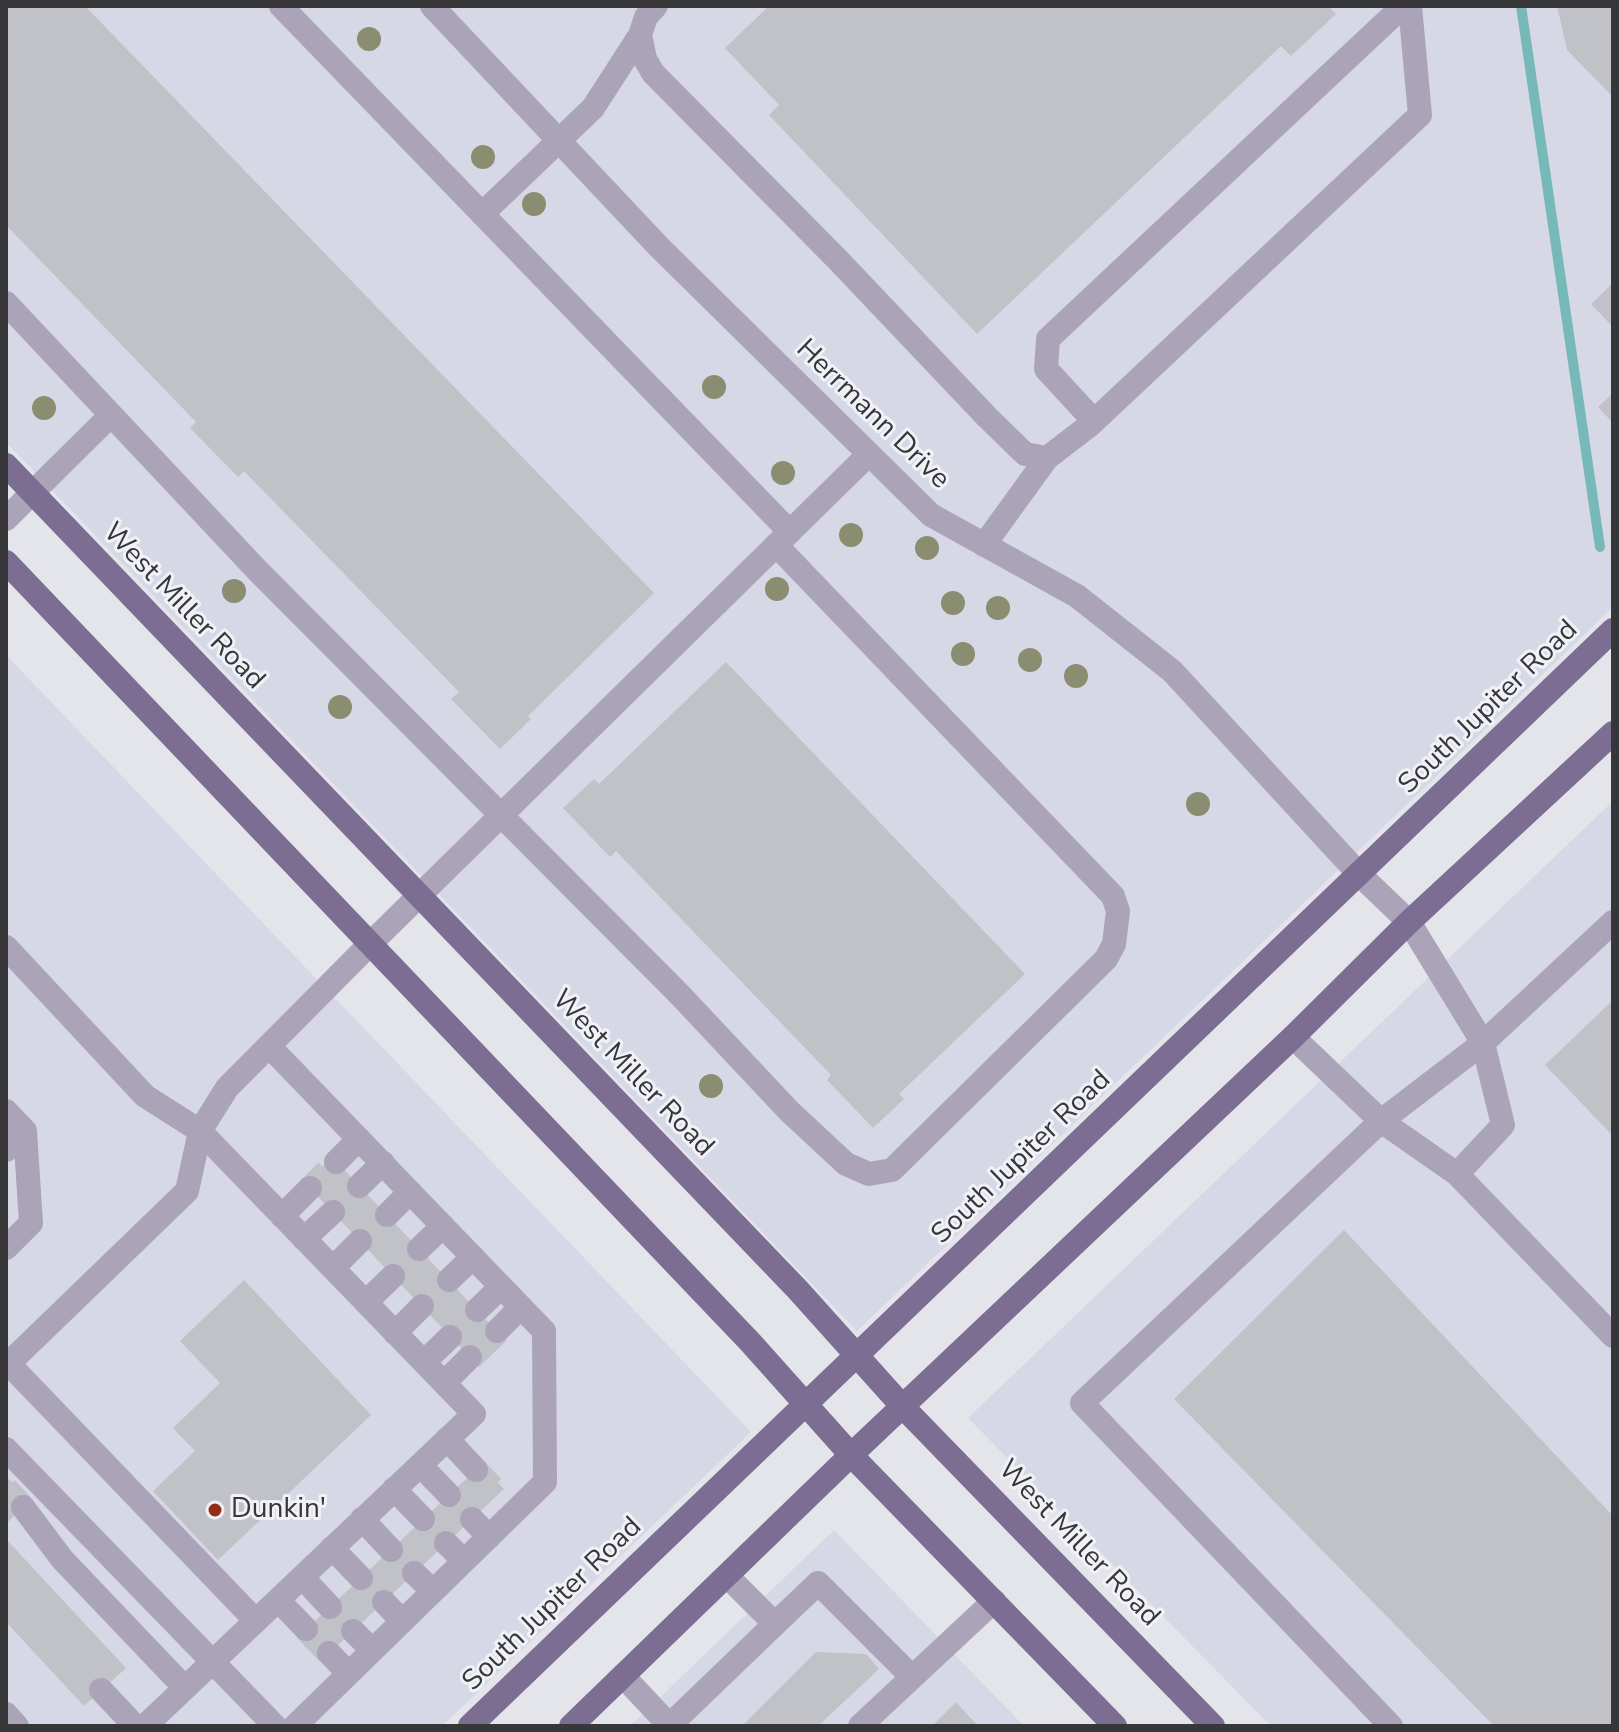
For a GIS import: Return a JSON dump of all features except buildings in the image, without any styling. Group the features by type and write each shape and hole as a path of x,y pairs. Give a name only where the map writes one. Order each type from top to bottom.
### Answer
{"main road":[{"name":"West Miller Road","path":"6,465 798,1290 903,1407 1213,1726"},
{"path":"6,562 751,1343 851,1455 1115,1726"},
{"name":"South Jupiter Road","path":"470,1726 1613,630"},
{"path":"571,1726 851,1455 1293,1037 1409,922 1613,733"}],"street":[{"path":"6,303 257,570 680,995 789,1111 846,1164 869,1174 892,1170 1106,959 1114,944 1118,911 1113,896 482,214 281,6"},
{"name":"Herrmann Drive","path":"432,6 659,247 931,515 1077,596 1172,671 1359,874 1409,922 1483,1043 1503,1125 1457,1174"},
{"path":"482,214 593,108 640,35 646,17 656,6"},
{"path":"1094,421 1046,369 1048,339 1403,6"},
{"path":"984,545 1047,458 1094,421 1420,115 1410,6"},
{"path":"640,35 645,59 653,73 838,260 996,427 1025,454 1047,458"},
{"path":"6,519 111,415"},
{"path":"256,1621 7,1364 187,1191 200,1131 227,1088 419,895 869,454"},
{"path":"1391,1726 1082,1403 1381,1121 1483,1043 1613,922"},
{"path":"6,947 145,1096 200,1131 474,1414 145,1726"},
{"path":"1293,1037 1381,1121 1457,1174 1613,1336"},
{"path":"269,1046 544,1331 545,1482 507,1502 489,1537 295,1726"},
{"path":"6,1111 25,1131 31,1223 6,1248"},
{"path":"6,1150 25,1131"},
{"path":"336,1162 359,1139"},
{"path":"359,1186 383,1163"},
{"path":"282,1216 310,1188"},
{"path":"387,1215 410,1192"},
{"path":"304,1239 333,1212"},
{"path":"419,1249 443,1226"},
{"path":"333,1268 360,1241"},
{"path":"449,1280 473,1257"},
{"path":"366,1302 393,1276"},
{"path":"477,1310 501,1287"},
{"path":"395,1333 422,1306"},
{"path":"497,1331 521,1307"},
{"path":"424,1362 450,1337"},
{"path":"444,1383 470,1357"},
{"path":"447,1439 476,1470"},
{"path":"6,1449 275,1726"},
{"path":"420,1465 449,1495"},
{"path":"394,1489 423,1519"},
{"path":"17,1513 185,1688"},
{"path":"362,1519 391,1550"},
{"path":"472,1519 489,1537"},
{"path":"446,1543 464,1561"},
{"path":"332,1548 361,1578"},
{"path":"414,1573 433,1591"},
{"path":"727,1576 775,1624"},
{"path":"302,1577 330,1607"},
{"path":"623,1676 670,1726 818,1583 912,1677"},
{"path":"278,1600 306,1629"},
{"path":"860,1726 994,1601"},
{"path":"384,1602 402,1621"},
{"path":"353,1631 372,1650"},
{"path":"329,1653 348,1673"},
{"path":"101,1690 135,1726"},
{"path":"6,1714 17,1726"}],"shaded area":[{"path":"6,6 1613,6 1613,607 857,1331 6,442"},
{"path":"6,655 751,1432 442,1726 6,1726"},
{"path":"1613,801 1613,1726 1271,1726 968,1418"},
{"path":"834,1530 1024,1726 630,1726"}],"waterway":[{"path":"1521,6 1600,547"}],"tunnel":[{"path":"310,1188 336,1162"},
{"path":"333,1212 359,1186"},
{"path":"360,1241 387,1215"},
{"path":"393,1276 419,1249"},
{"path":"422,1306 449,1280"},
{"path":"450,1337 477,1310"},
{"path":"470,1357 497,1331"},
{"path":"476,1470 499,1494"},
{"path":"6,1488 23,1507"},
{"path":"449,1495 472,1519"},
{"path":"6,1514 11,1519"},
{"path":"423,1519 446,1543"},
{"path":"391,1550 414,1573"},
{"path":"361,1578 384,1602"},
{"path":"6,1591 101,1690"},
{"path":"330,1607 353,1631"}],"place":[{"name":"Dunkin'","path":"215,1510"}]}
